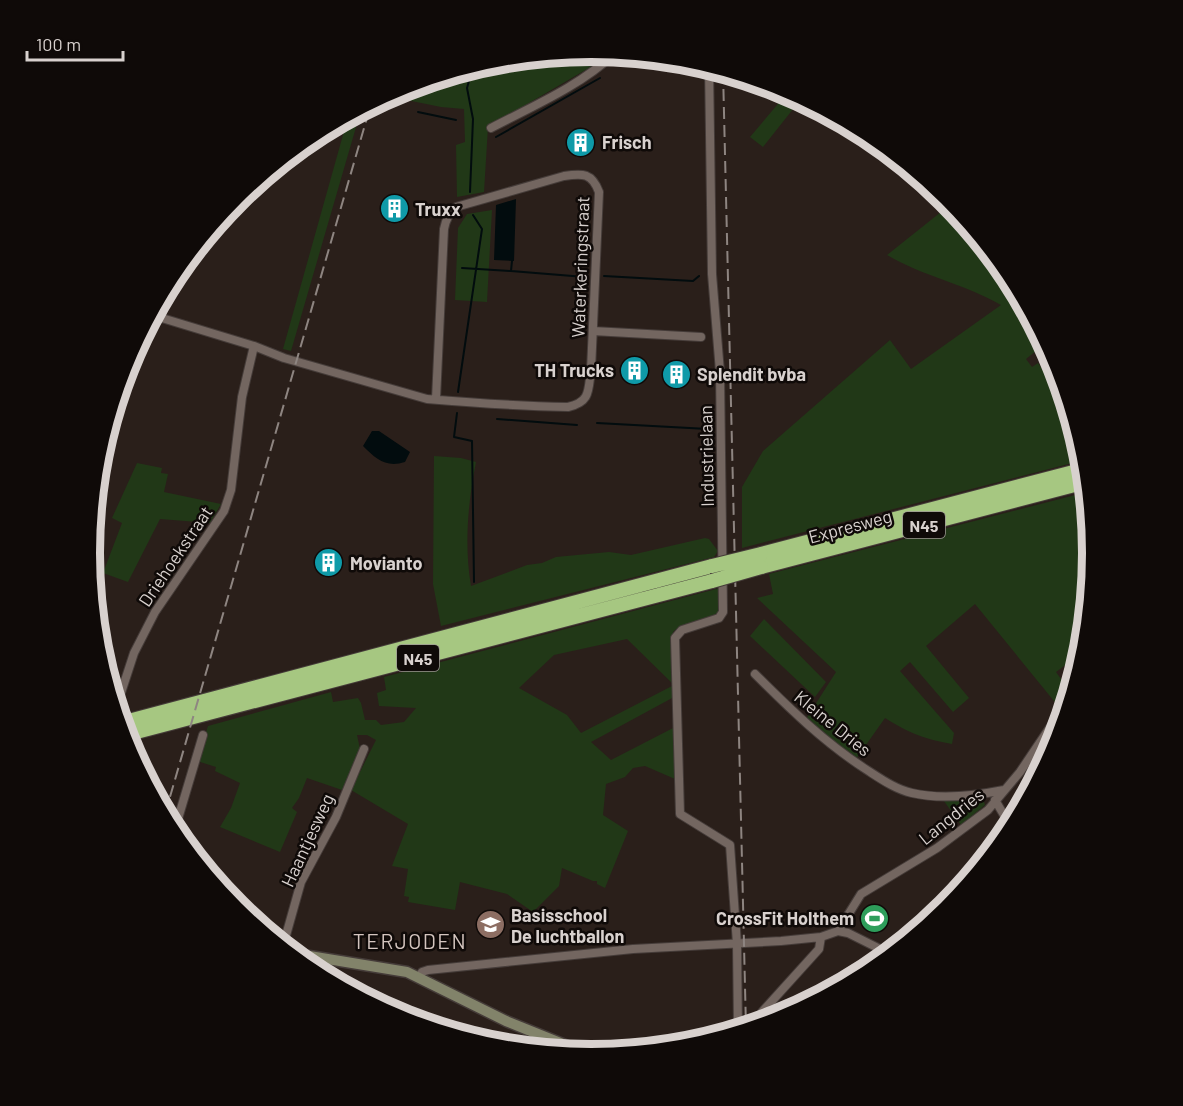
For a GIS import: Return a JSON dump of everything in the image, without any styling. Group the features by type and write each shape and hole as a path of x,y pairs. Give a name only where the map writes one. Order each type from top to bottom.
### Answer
{"highway":[{"name":"Expresweg","path":"761,561 1076,471"},
{"name":"Expresweg","path":"761,561 1078,484"},
{"name":"N45","path":"130,722 761,561"}],"main road":[{"path":"310,956 389,968 419,977 506,1021 560,1043"}],"street":[{"path":"492,128 579,81 605,62"},
{"name":"Industrielaan","path":"708,76 712,273 720,372 723,612 719,618 682,630 675,638 680,814 730,845 736,944"},
{"name":"Waterkeringstraat","path":"254,346 284,358 362,382 436,399 506,405 568,407 579,405 586,398 588,389 593,331 599,192 596,183 590,177 575,174 564,176 456,207 446,219 436,399"},
{"path":"161,318 254,346"},
{"path":"593,331 701,337"},
{"name":"Driehoekstraat","path":"121,693 134,653 155,612 224,512 231,490 242,397 254,346"},
{"name":"Kleine Dries","path":"755,674 792,712 841,753 891,786 912,793 934,795 975,796 1005,789"},
{"name":"Langdries","path":"838,931 861,894 937,848 988,810 1028,760 1052,724"},
{"path":"178,818 203,735"},
{"name":"Haantjesweg","path":"285,938 301,882 336,817 364,748"},
{"path":"1028,760 1035,765"},
{"path":"995,800 1005,817"},
{"path":"419,977 422,972 428,970 512,960 633,949 821,937 838,931 848,933 882,950"},
{"path":"761,1014 819,949 821,937"},
{"path":"736,944 738,1022"}],"green space":[{"path":"598,62 488,127 484,192 457,197 456,145 465,142 464,109 403,99 464,78 496,71 559,63"},
{"path":"782,100 795,106 763,147 750,137"},
{"path":"358,121 291,351 283,349 345,128"},
{"path":"492,210 487,302 455,300 458,228 467,214"},
{"path":"944,210 961,229 1000,280 1032,336 1038,349 1026,359 1032,367 1038,363 1045,373 1048,371 1075,462 742,548 742,487 763,451 890,340 911,369 1001,305 887,255"},
{"path":"434,456 461,458 476,462 468,524 471,586 556,557 609,552 631,555 705,538 709,539 718,551 714,557 441,626 433,584"},
{"path":"137,463 162,468 161,473 168,474 164,492 221,504 210,523 160,519 128,582 103,573 122,523 112,518"},
{"path":"1079,494 1083,553 1079,617 1071,661 1056,672 1065,684 1059,706 975,604 926,646 969,698 953,712 910,662 900,671 954,733 952,744 917,735 885,718 856,759 806,719 836,672 757,598 773,594 769,574"},
{"path":"720,588 718,612 713,617 682,626 673,632 674,685 674,697 591,742 611,760 675,727 675,779 645,766 633,768 625,777 606,784 603,815 628,831 605,888 597,884 597,881 562,868 559,886 533,912 507,894 460,882 455,910 408,902 409,897 404,896 408,869 392,866 408,824 351,790 376,740 367,735 357,735 360,749 342,790 307,778 292,808 297,812 280,852 220,827 231,808 240,783 215,771 216,767 197,761 208,726 331,692 333,702 358,698 365,720 376,720 381,725 404,722 416,708 379,706 377,693 386,690 384,677","holes":["627,639 674,685 581,733 567,715 519,688 554,655"]},
{"path":"764,619 826,682 815,697 750,636"},
{"path":"983,799 985,805 961,825 944,801"}],"shaded area":[{"path":"516,199 514,261 494,260 496,205"},
{"path":"372,431 379,431 410,452 405,462 387,463 368,451 363,446"}],"waterway":[{"path":"470,77 467,88 473,119 470,192"},
{"path":"496,137 600,78"},
{"path":"418,112 456,120"},
{"path":"458,392 482,229 473,215"},
{"path":"512,261 511,271 585,277"},
{"path":"462,268 510,271"},
{"path":"604,276 693,281 699,276"},
{"path":"457,413 454,437 472,441 474,582"},
{"path":"497,419 577,425"},
{"path":"597,423 708,429"}],"railway":[{"path":"723,79 746,1019"},
{"path":"168,803 368,115"}],"place":[{"name":"Frisch","path":"581,142"},
{"name":"Truxx","path":"394,209"},
{"name":"TH Trucks","path":"635,370"},
{"name":"Splendit bvba","path":"676,374"},
{"name":"Movianto","path":"329,563"},
{"name":"CrossFit Holthem","path":"875,918"},
{"name":"Basisschool De luchtballon","path":"490,925"}],"district":[{"name":"TERJODEN","path":"410,940"}]}
